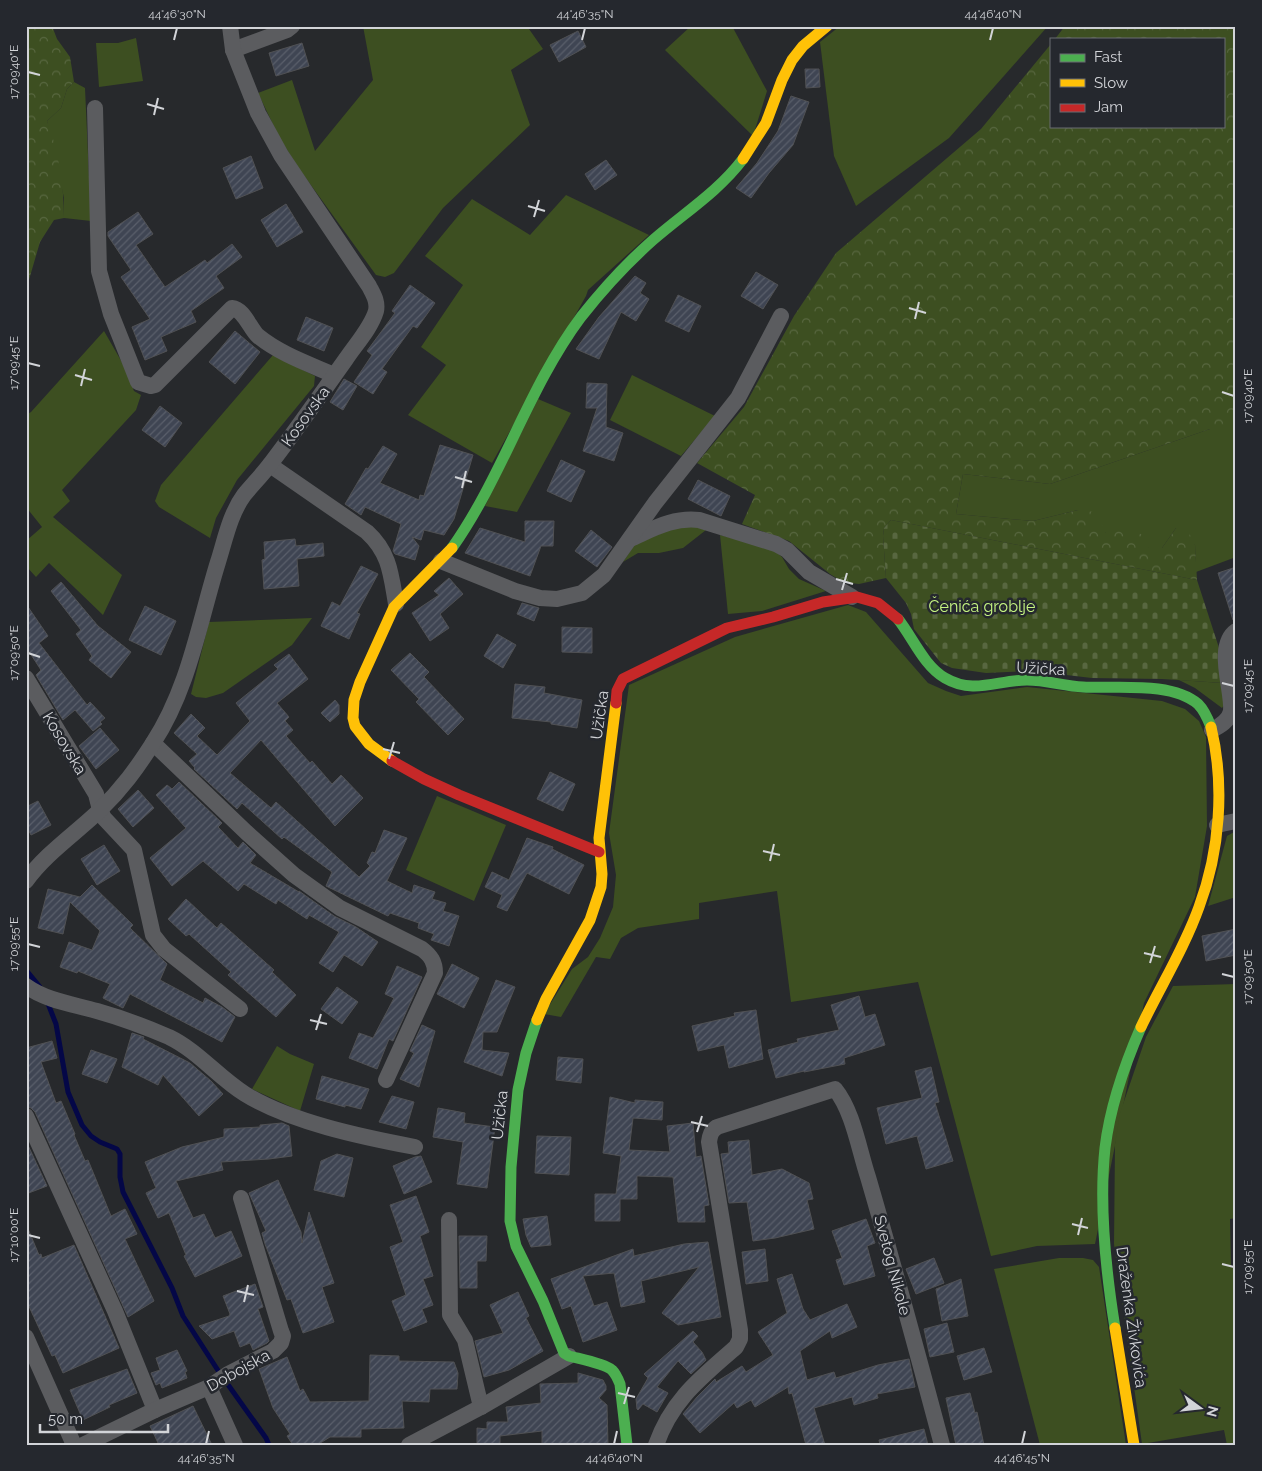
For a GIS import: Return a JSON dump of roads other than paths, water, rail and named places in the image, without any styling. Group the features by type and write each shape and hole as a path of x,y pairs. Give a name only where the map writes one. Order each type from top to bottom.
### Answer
{"street":[{"name":"Kosovska","path":"26,882 36,868 100,810 130,779 154,743 175,705 187,670 208,592 234,513 243,497 270,465 334,375 374,317 376,309 375,298 369,286 282,155 258,113 233,50 230,26"},
{"path":"233,50 287,30 292,26"},
{"path":"598,852 429,781 403,768 383,755 360,733 355,726 352,716 353,704 360,683 396,604 453,547 508,447 532,397 559,350 580,319 624,268 654,239 713,192 737,167 769,118 783,76 792,59 805,44 827,26"},
{"path":"96,108 98,271 111,314 138,382 151,386 155,385 232,308 238,311 256,335 274,347 334,375"},
{"path":"441,561 515,591 540,598 558,599 582,593 604,575 655,503 738,398 781,316"},
{"path":"270,465 367,532 377,542 384,551 396,604"},
{"path":"630,539 671,521 687,518 698,520 776,544 787,550 809,572 852,597"},
{"name":"Užička","path":"569,1356 564,1353 560,1346 539,1292 519,1255 513,1238 509,1220 509,1202 514,1126 522,1065 528,1042 547,996 595,908 601,887 603,872 598,852 603,801 616,698 619,685 623,679 727,628 824,602 852,597 871,600 894,615 909,633 928,663 952,682 976,687 1026,680 1083,687 1163,690 1186,698 1196,704 1202,709 1216,744 1218,780 1217,825"},
{"path":"1212,730 1222,725 1231,712 1226,655 1229,640 1236,631"},
{"name":"Kosovska","path":"26,678 96,794 100,810"},
{"path":"154,743 246,832 294,875 340,908 422,949 432,958 435,965 435,973 386,1080"},
{"path":"100,810 104,818 134,850 153,935 164,949 240,1009"},
{"path":"1217,825 1236,821"},
{"name":"Draženka Živkovića","path":"1134,1445 1117,1350 1108,1274 1103,1211 1105,1150 1118,1087 1134,1044 1153,1000 1189,932 1199,907 1212,862 1217,825"},
{"path":"31,990 55,1000 117,1017 175,1040 187,1047 243,1092 278,1110 309,1121 378,1140 415,1147"},
{"name":"Svetog Nikole","path":"656,1445 660,1433 677,1404 690,1388 736,1347 740,1338 709,1142 713,1130 835,1089 844,1102 859,1146 942,1445"},
{"path":"26,1116 115,1311 154,1410"},
{"name":"Dobojska","path":"83,1445 219,1380 273,1351 281,1343 283,1336 241,1198"},
{"path":"449,1220 450,1315 465,1340 481,1407"},
{"path":"26,1337 74,1445"},
{"path":"409,1445 481,1407 569,1356 604,1366 614,1371 620,1384 627,1445"},
{"path":"219,1380 235,1445"}],"waterway":[{"path":"26,970 40,987"},
{"path":"47,1001 56,1024 68,1092 82,1125 91,1136 117,1149 120,1154 120,1177 123,1192 172,1288 183,1316 269,1445"}],"park label":[{"name":"Čenića groblje","path":"982,606"}]}
